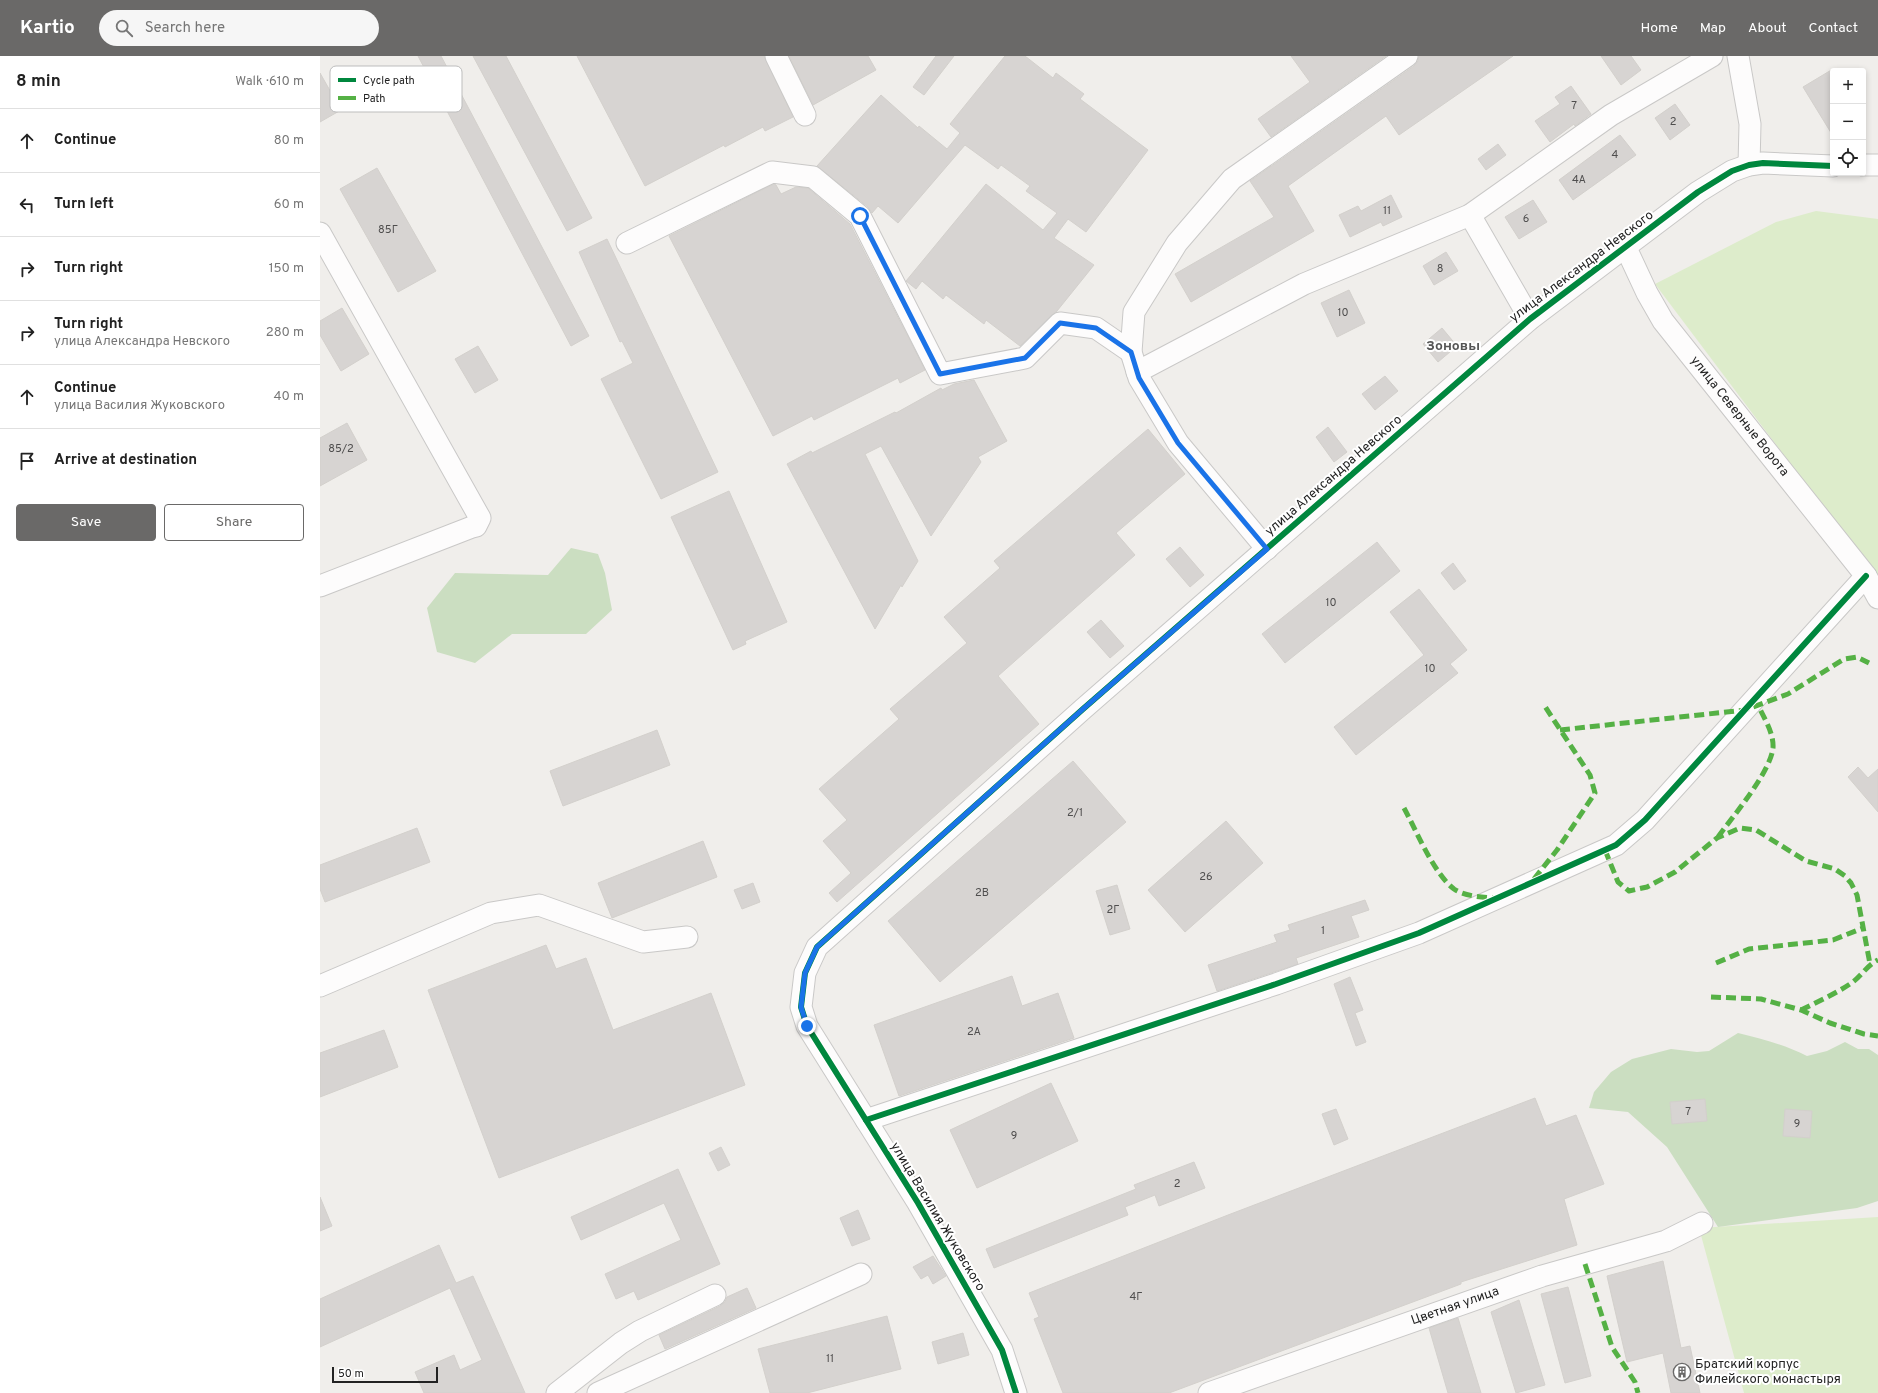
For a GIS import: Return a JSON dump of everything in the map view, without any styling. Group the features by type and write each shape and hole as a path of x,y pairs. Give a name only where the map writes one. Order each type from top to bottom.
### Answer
{"street":[{"path":"776,56 806,115"},
{"path":"1267,549 1178,443 1137,372 1131,352 1134,312 1177,243 1232,179 1407,56"},
{"path":"1137,372 1304,284 1470,215 1611,115 1712,56"},
{"path":"1738,56 1750,124 1749,165"},
{"name":"улица Александра Невского","path":"817,947 1071,720 1530,319 1715,180 1732,171 1749,165 1769,163 1830,166"},
{"path":"1866,165 1878,165"},
{"path":"627,243 772,172 812,177 860,216 940,374 1025,358 1060,323 1096,328 1131,352"},
{"path":"1470,215 1530,319"},
{"path":"320,233 480,518 479,522 472,527 320,586"},
{"name":"улица Северные Ворота","path":"1626,248 1647,293 1663,321 1866,576 1878,598"},
{"path":"866,1120 1276,984 1419,933 1616,846 1645,820 1866,576"},
{"path":"320,986 491,913 538,905 643,942 687,937"},
{"name":"улица Василия Жуковского","path":"817,947 805,973 801,1007 807,1026 918,1203 1002,1350 1016,1393"},
{"name":"Цветная улица","path":"1209,1393 1542,1276 1666,1242 1702,1223"},
{"path":"598,1393 861,1274"},
{"path":"556,1393 603,1355 640,1331 714,1295"}],"green space":[{"path":"1816,211 1878,219 1878,580 1655,284 1776,222"},
{"path":"571,548 598,554 605,573 612,610 586,634 512,634 475,663 437,652 427,608 455,573 548,575"},
{"path":"1738,1033 1774,1043 1807,1056 1827,1051 1845,1042 1858,1049 1869,1049 1878,1055 1878,1201 1857,1208 1718,1227 1667,1147 1628,1112 1589,1108 1594,1092 1611,1072 1632,1059 1671,1049 1697,1052 1709,1051"},
{"path":"1878,1217 1878,1393 1744,1393 1699,1228"}],"building":[{"path":"418,56 441,56 446,66 423,66"},
{"path":"473,56 506,56 592,218 567,231"},
{"path":"577,56 764,56 793,117 765,131 763,127 725,147 724,145 645,186"},
{"path":"789,56 868,56 876,70 813,105"},
{"path":"936,56 954,56 924,95 913,87"},
{"path":"1005,56 1025,56 1053,78 1056,73 1084,94 1080,99 1148,150 1086,232 1068,219 1054,238 1094,265 1057,311 1020,346 986,320 984,324 946,295 943,299 922,281 916,289 906,281 986,184 1043,230 1057,213 1026,191 1030,186 1001,165 998,169 965,145 898,223 878,206 872,213 868,207 817,166 881,95 918,128 919,126 947,149 960,133 950,124"},
{"path":"1291,56 1386,56 1271,137 1258,119 1310,82"},
{"path":"1419,56 1513,56 1399,135 1386,116 1288,186 1314,231 1191,302 1175,274 1274,217 1250,181 1414,66 1418,61"},
{"path":"1601,56 1631,56 1641,70 1621,85"},
{"path":"1830,71 1830,131 1803,87"},
{"path":"320,73 330,91 330,112 338,112 320,122"},
{"path":"1571,86 1591,114 1575,126 1574,124 1550,142 1535,121 1560,104 1555,97"},
{"path":"462,96 589,336 571,346 448,112 462,112"},
{"path":"1675,104 1690,125 1670,140 1655,118"},
{"path":"1620,135 1636,155 1573,200 1559,180"},
{"path":"1498,144 1506,155 1486,170 1478,159"},
{"path":"377,168 436,271 398,292 340,189"},
{"path":"774,184 781,194 796,187 808,188 850,224 925,370 900,383 898,378 814,420 812,416 773,436 669,236"},
{"path":"1391,195 1402,217 1383,226 1381,222 1350,237 1339,215 1358,206 1361,211"},
{"path":"1533,200 1547,222 1519,239 1505,217"},
{"path":"607,239 718,472 661,499 601,379 633,363 622,341 620,342 579,252"},
{"path":"1446,252 1458,271 1434,285 1423,266"},
{"path":"1349,290 1365,323 1337,337 1321,303"},
{"path":"342,308 369,354 341,371 320,335 320,321"},
{"path":"1442,328 1457,346 1438,362 1423,344"},
{"path":"478,346 498,380 475,393 455,359"},
{"path":"1385,376 1398,391 1375,410 1362,394"},
{"path":"974,380 1007,441 978,457 981,462 931,536 881,446 865,454 918,561 902,587 901,585 875,629 787,464 811,451 812,453 895,412 896,413 941,388 942,390 954,384"},
{"path":"347,423 367,460 320,486 320,438"},
{"path":"1328,427 1347,452 1334,462 1316,437"},
{"path":"1148,429 1185,474 1116,533 1135,555 998,676 1039,724 837,902 829,893 851,873 823,841 847,820 819,789 899,719 890,709 967,643 944,617 1000,568 994,561"},
{"path":"729,491 787,622 745,641 746,644 733,650 671,517"},
{"path":"1377,542 1400,571 1285,663 1262,634"},
{"path":"1180,547 1204,575 1190,587 1166,559"},
{"path":"1453,563 1466,581 1454,590 1441,573"},
{"path":"1419,589 1467,650 1450,664 1458,673 1356,755 1334,727 1424,655 1390,612"},
{"path":"1101,620 1124,646 1110,658 1087,632"},
{"path":"657,730 670,765 563,806 550,771"},
{"path":"1073,761 1126,822 940,982 888,921"},
{"path":"1858,767 1868,778 1878,769 1878,812 1848,777"},
{"path":"1226,821 1263,863 1185,932 1148,890"},
{"path":"417,828 430,862 325,902 320,889 320,865"},
{"path":"703,841 717,877 612,918 598,883"},
{"path":"753,883 760,902 742,909 734,890"},
{"path":"1117,885 1130,929 1110,935 1096,891"},
{"path":"1365,900 1369,910 1351,916 1359,937 1296,958 1298,964 1217,991 1208,965 1277,942 1274,935 1290,930 1288,925"},
{"path":"546,945 556,969 586,958 613,1030 711,993 745,1085 499,1178 428,990"},
{"path":"1012,976 1022,1006 1058,993 1074,1038 899,1096 874,1025"},
{"path":"1350,977 1363,1010 1355,1013 1366,1042 1356,1046 1334,984"},
{"path":"384,1030 398,1067 320,1097 320,1053"},
{"path":"1051,1083 1078,1141 977,1188 950,1130"},
{"path":"1535,1098 1546,1126 1576,1115 1604,1184 1564,1199 1577,1245 1461,1282 1461,1284 1169,1393 1063,1393 1034,1319 1039,1317 1029,1293 1228,1215"},
{"path":"1705,1099 1707,1121 1672,1124 1670,1102"},
{"path":"1336,1109 1348,1139 1334,1145 1322,1114"},
{"path":"1785,1109 1812,1111 1810,1138 1783,1136"},
{"path":"721,1147 730,1165 718,1171 709,1153"},
{"path":"1194,1162 1205,1188 1159,1206 1155,1195 1125,1207 1128,1215 994,1268 986,1249 1136,1189 1134,1185"},
{"path":"678,1169 720,1264 638,1300 634,1291 616,1299 605,1274 681,1240 664,1203 581,1240 571,1217"},
{"path":"320,1197 332,1226 320,1231"},
{"path":"858,1210 870,1239 852,1246 840,1218"},
{"path":"439,1245 456,1283 473,1276 525,1393 424,1393 415,1372 454,1355 460,1370 482,1360 450,1288 320,1347 320,1299"},
{"path":"933,1256 946,1276 933,1284 928,1275 921,1279 913,1267"},
{"path":"1663,1261 1681,1348 1690,1346 1700,1393 1671,1393 1663,1353 1627,1362 1607,1276"},
{"path":"1568,1287 1591,1376 1565,1383 1541,1294"},
{"path":"747,1288 756,1308 665,1349 659,1335 720,1306 725,1302 727,1297"},
{"path":"1519,1300 1545,1385 1516,1393 1491,1312"},
{"path":"887,1316 901,1369 807,1393 770,1393 758,1349"},
{"path":"1458,1318 1481,1393 1448,1393 1429,1328"},
{"path":"963,1333 969,1355 938,1364 932,1342"}],"marked path":[{"path":"1560,730 1745,710 1788,694 1844,659 1857,657 1869,663"},
{"path":"1534,879 1557,850 1595,793 1590,775 1544,705"},
{"path":"1718,837 1758,782 1770,758 1773,748 1772,737 1758,705"},
{"path":"1404,808 1433,863 1447,882 1454,889 1463,893 1473,896 1493,898"},
{"path":"1605,850 1618,882 1629,891 1647,887 1675,872 1717,838 1740,828 1756,830 1806,861 1835,869 1845,876 1851,883 1857,895 1870,964"},
{"path":"1716,963 1749,949 1833,940 1863,928"},
{"path":"1801,1010 1832,995 1850,984 1878,960"},
{"path":"1711,997 1761,999 1801,1010 1830,1023 1864,1034 1878,1036"},
{"path":"1585,1264 1612,1347 1635,1382 1638,1393"}],"cycle path":[{"path":"1016,1393 1002,1350 918,1203 807,1026 801,1007 805,973 817,947 1083,709 1530,319 1698,192 1732,171 1749,165 1763,163 1830,166"},
{"path":"866,1120 1276,984 1419,933 1616,845 1645,820 1866,576"}],"place":[{"name":"Братский корпус Филейского монастыря","path":"1682,1372"}],"district":[{"name":"Зоновы","path":"1453,346"}],"route":[{"path":"807,1026 801,1007 805,973 817,947 1083,709 1267,549 1178,443 1139,378 1131,352 1096,328 1060,323 1025,358 940,374 860,216"}]}
